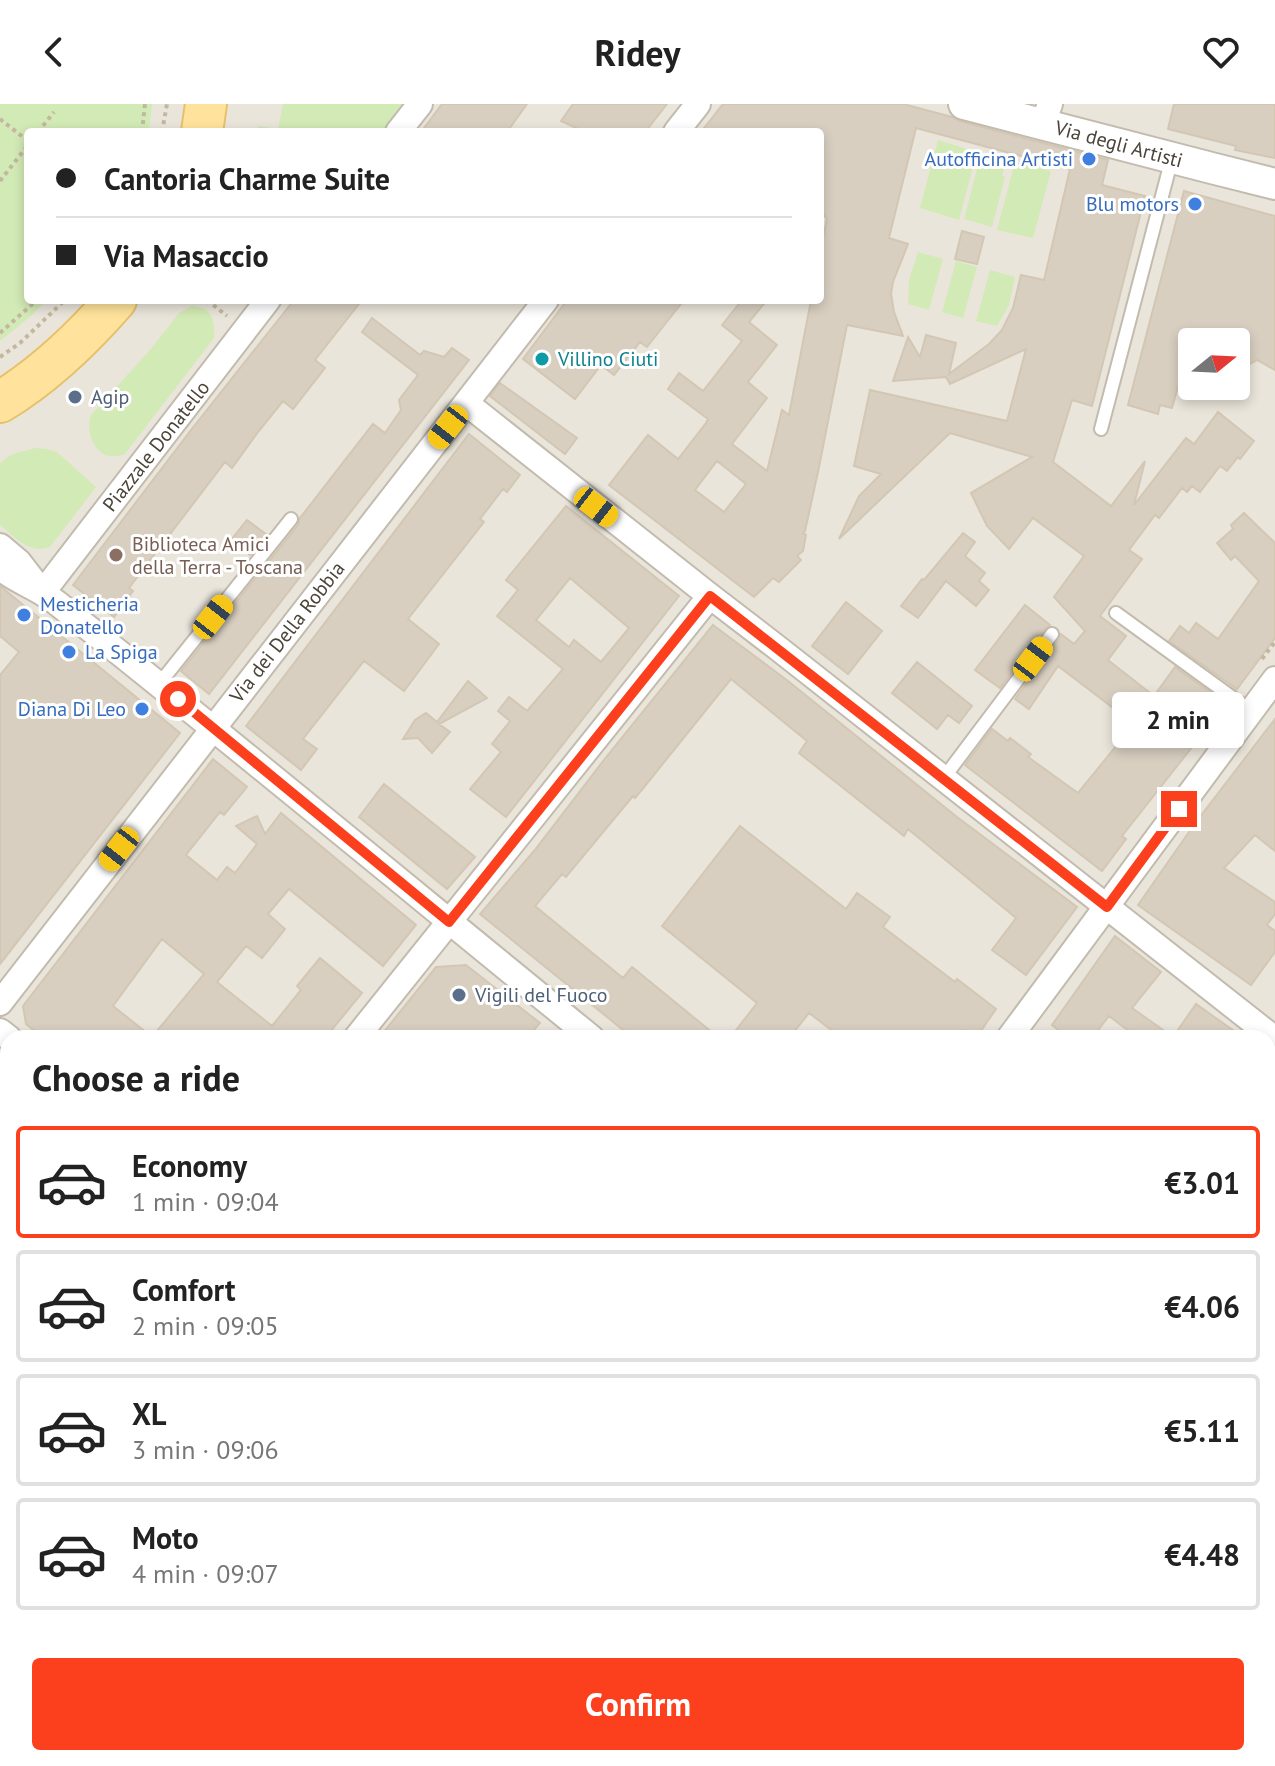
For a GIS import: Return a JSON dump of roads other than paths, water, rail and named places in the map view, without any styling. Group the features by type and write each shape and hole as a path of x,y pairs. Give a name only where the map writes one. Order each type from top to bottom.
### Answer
{"main road":[{"path":"203,128 206,104"},
{"path":"0,402 51,365 112,304"}],"street":[{"path":"401,128 420,104"},
{"path":"679,128 698,104"},
{"name":"Via degli Artisti","path":"970,105 1047,114 1076,135 1275,184"},
{"name":"Piazzale Donatello","path":"43,592 265,304"},
{"name":"Via dei Della Robbia","path":"0,1003 543,304"},
{"path":"466,403 1264,1030"},
{"path":"0,546 19,562 43,592"},
{"path":"0,568 43,592 159,684 582,1030"},
{"path":"362,1030 710,596"},
{"path":"1015,1030 1275,679"}],"lane":[{"path":"1101,429 1172,158"},
{"path":"159,684 291,519"},
{"path":"1116,613 1251,711"},
{"path":"943,779 1052,634"}],"place":[{"name":"Autofficina Artisti","path":"1089,159"},
{"name":"Blu motors","path":"1195,204"},
{"name":"Villino Ciuti","path":"542,359"},
{"name":"Agip","path":"75,397"},
{"name":"Biblioteca Amici della Terra - Toscana","path":"116,555"},
{"name":"Mesticheria Donatello","path":"24,615"},
{"name":"La Spiga","path":"69,652"},
{"name":"Diana Di Leo","path":"142,709"},
{"name":"Vigili del Fuoco","path":"459,995"}]}
